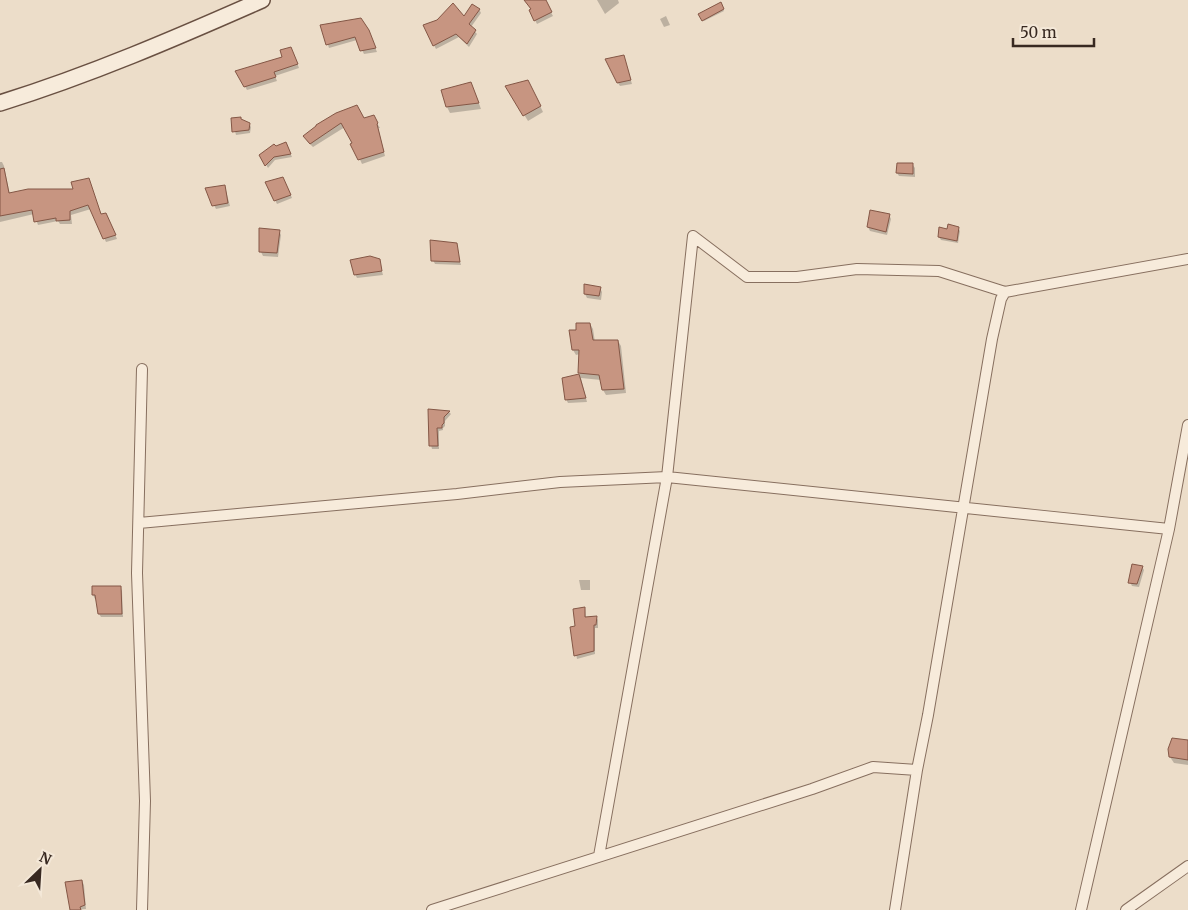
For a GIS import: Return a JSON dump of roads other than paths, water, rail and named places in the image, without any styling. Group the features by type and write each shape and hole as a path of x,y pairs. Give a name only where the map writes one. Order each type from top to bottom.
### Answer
{"main road":[{"path":"0,103 58,85 181,36 262,0"}],"street":[{"path":"599,856 667,477 693,236 747,277 797,277 857,269 939,271 1005,292 1188,259"},
{"path":"895,910 917,770 992,339 1001,299 1005,292"},
{"path":"142,369 137,573 146,801 142,910"},
{"path":"1081,910 1169,529 1188,425"},
{"path":"138,523 447,495 560,482 667,477 1169,529"},
{"path":"432,910 874,768 917,770"},
{"path":"1126,910 1188,866"}]}
